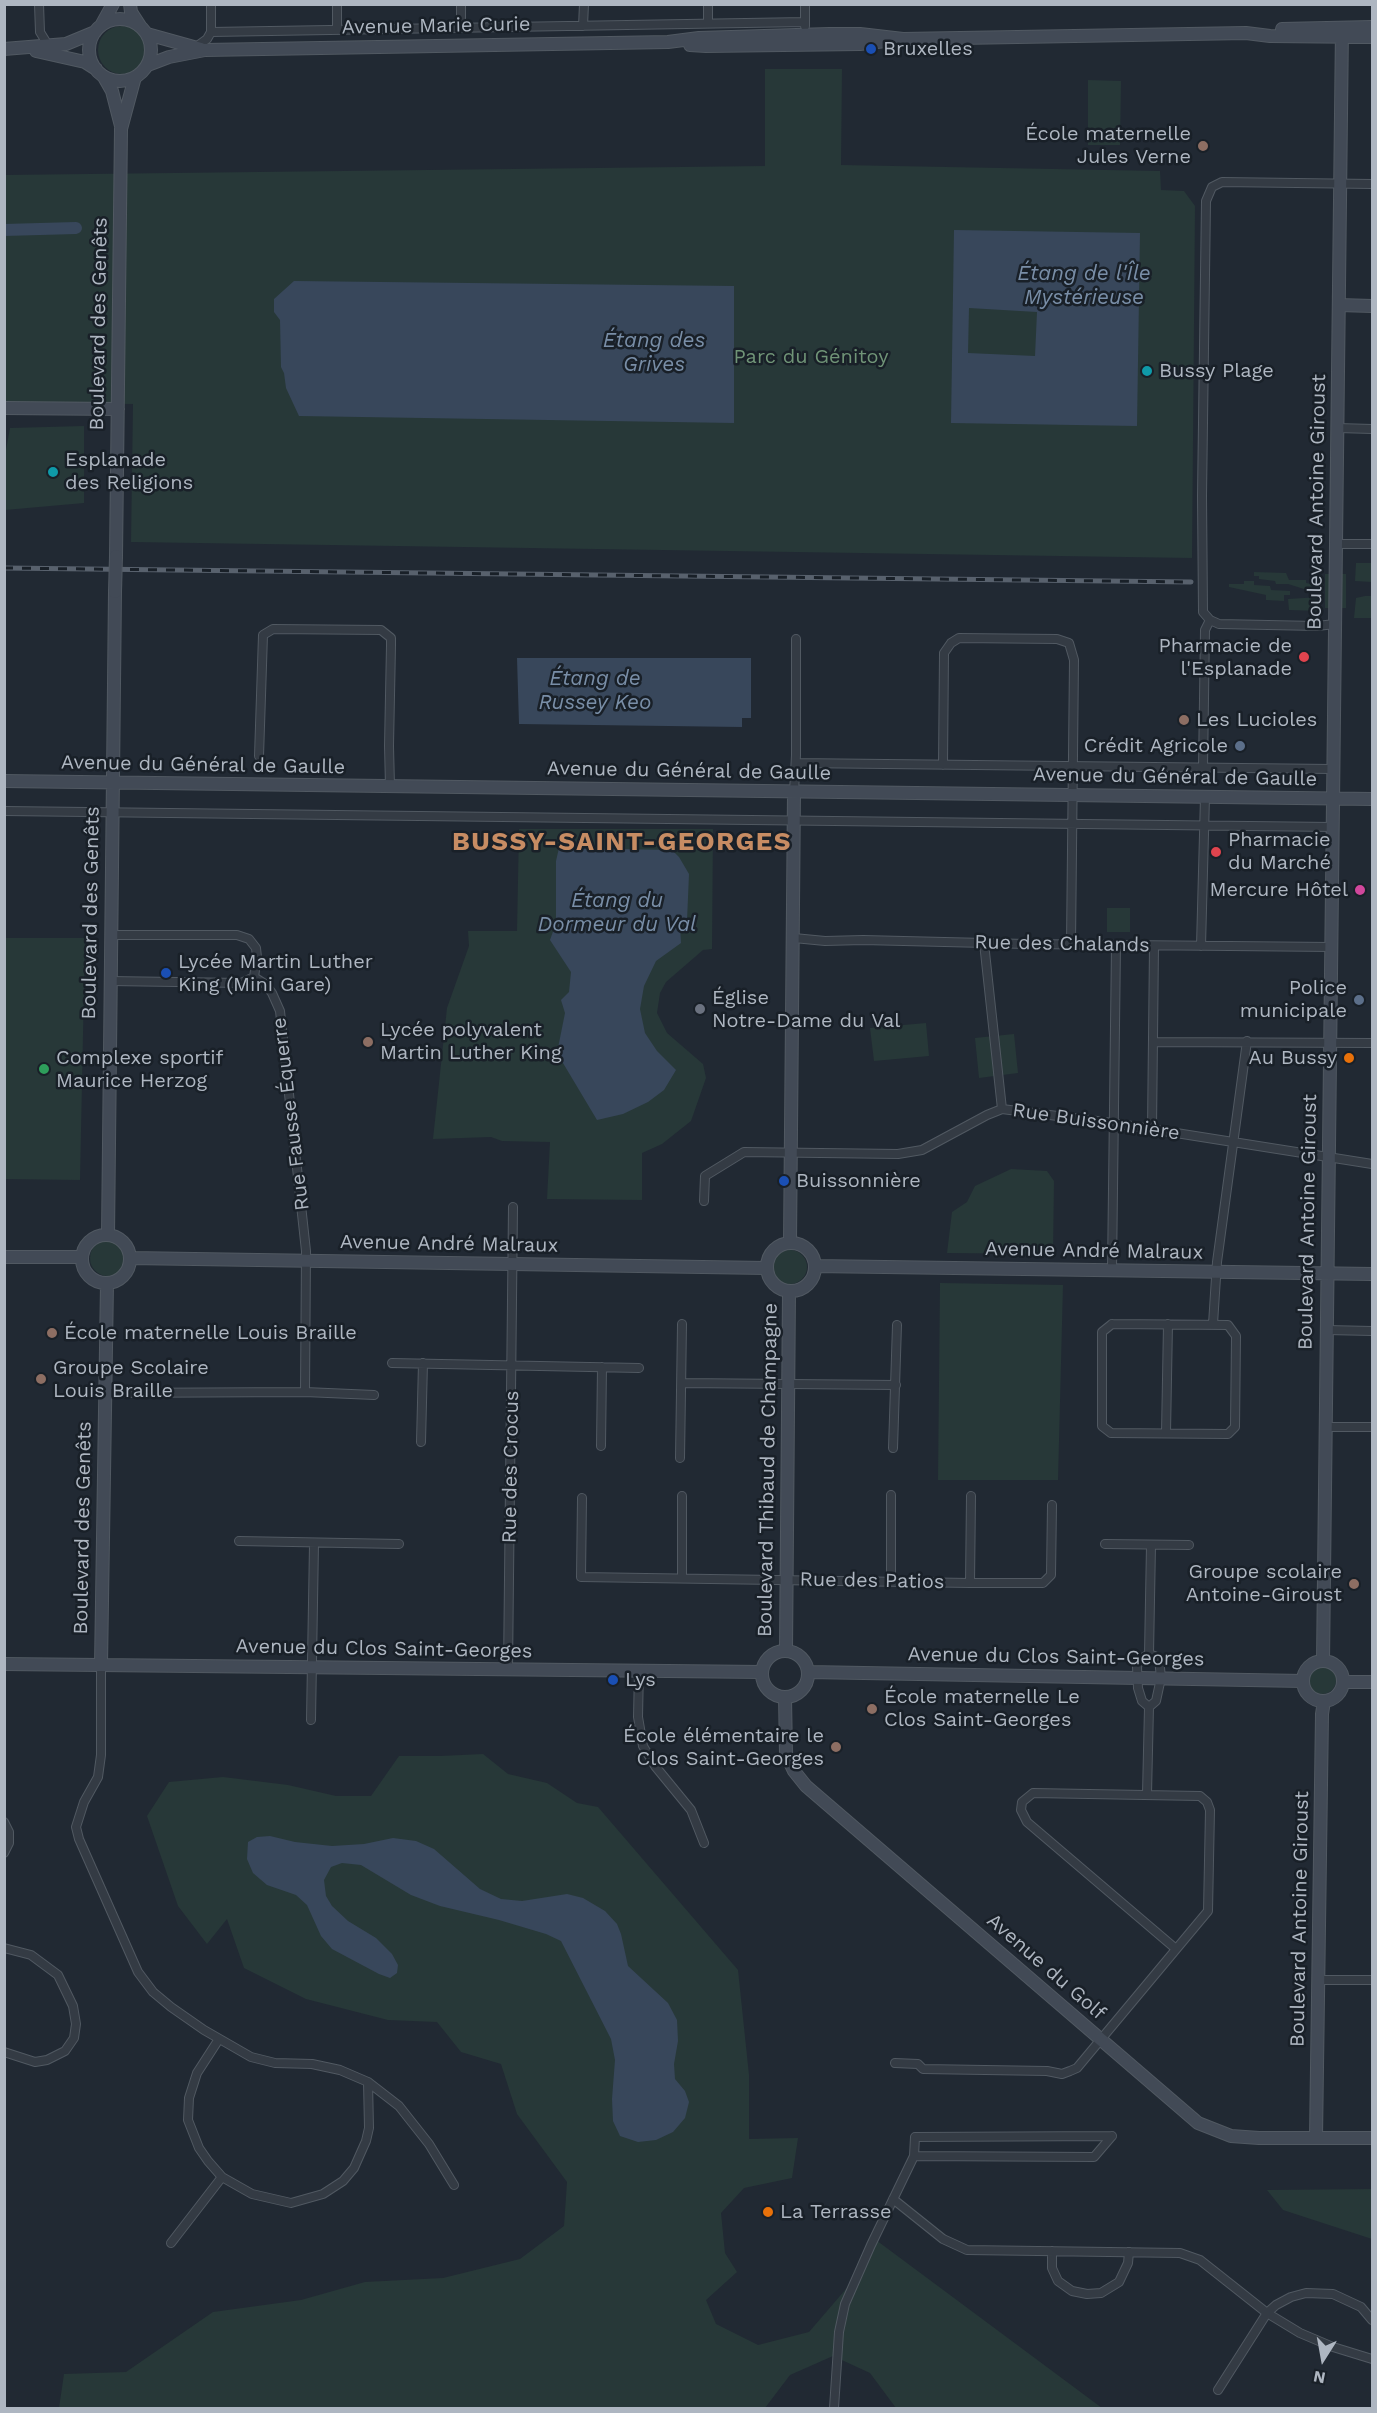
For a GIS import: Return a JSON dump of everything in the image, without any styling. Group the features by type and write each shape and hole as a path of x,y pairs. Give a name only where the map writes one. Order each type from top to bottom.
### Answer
{"street":[{"path":"39,4 40,32 48,45"},
{"path":"100,73 89,51 98,29 113,4"},
{"path":"20,48 85,62 100,73 119,81 135,77 148,65 151,44 131,12 130,4"},
{"path":"201,49 211,32 211,4"},
{"path":"337,4 337,30"},
{"path":"461,4 461,28"},
{"path":"583,26 584,4"},
{"path":"708,4 708,24"},
{"path":"804,40 805,4"},
{"path":"4,49 72,43 111,20 132,21 144,30"},
{"name":"Avenue Marie Curie","path":"211,32 805,22"},
{"name":"Avenue Marie Curie","path":"1343,32 1372,27"},
{"name":"Avenue Marie Curie","path":"148,65 201,49 668,42 706,46 804,40 860,44 903,39 1246,33 1268,29 1343,32 1372,36"},
{"name":"Avenue Marie Curie","path":"144,30 201,49"},
{"name":"Boulevard Antoine Giroust","path":"1323,1661 1330,1157 1332,769 1343,32"},
{"name":"Boulevard des Genêts","path":"100,73 112,91 121,129 108,1235"},
{"name":"Boulevard des Genêts","path":"121,129 135,77"},
{"path":"1335,624 1237,626 1219,624 1204,615 1202,607 1202,496 1206,201 1212,187 1222,182 1372,184"},
{"path":"1339,305 1372,306"},
{"path":"4,408 118,409"},
{"path":"1338,428 1372,429"},
{"path":"1336,544 1372,544"},
{"path":"1203,768 1205,630 1210,620"},
{"path":"259,756 263,635 273,629 381,630 390,638 391,645 390,786"},
{"path":"943,765 944,653 951,643 959,638 1058,639 1069,643 1074,660 1071,944"},
{"path":"790,1242 796,639"},
{"path":"796,763 1332,769"},
{"name":"Avenue du Général de Gaulle","path":"4,782 1372,799"},
{"path":"1201,946 1204,797"},
{"path":"4,811 1332,827"},
{"path":"111,935 237,935 249,939 256,948 257,957 254,977 241,982 111,981"},
{"name":"Rue des Chalands","path":"794,938 825,941 1331,947"},
{"path":"984,943 1002,1109"},
{"path":"1112,1270 1116,945"},
{"path":"1152,1129 1154,946"},
{"name":"Rue Fausse Équerre","path":"254,977 265,984 272,993 280,1011 307,1261 305,1392"},
{"path":"1213,1324 1216,1272 1247,1041"},
{"path":"1154,1042 1372,1043"},
{"name":"Rue Buissonnière","path":"704,1202 705,1176 744,1152 898,1154 922,1150 1002,1109 1113,1123 1372,1164"},
{"name":"Rue des Crocus","path":"508,1670 513,1207"},
{"path":"108,1235 120,1239 125,1244 131,1258 127,1273 115,1282 107,1284 92,1279 86,1273 81,1257 83,1250 92,1239 108,1235"},
{"path":"790,1242 805,1247 810,1252 815,1266 810,1281 797,1290 789,1291 773,1284 766,1268 772,1251 781,1244 790,1242"},
{"path":"4,1257 81,1257"},
{"name":"Avenue André Malraux","path":"131,1258 766,1268"},
{"name":"Avenue André Malraux","path":"815,1266 1372,1274"},
{"name":"Boulevard des Genêts","path":"101,1665 107,1284"},
{"name":"Boulevard Thibaud de Champagne","path":"786,1651 789,1291"},
{"path":"680,1458 682,1324"},
{"path":"893,1448 897,1324"},
{"path":"1112,1324 1168,1324 1228,1325 1236,1336 1235,1427 1228,1434 1111,1433 1102,1426 1102,1332 1112,1324"},
{"path":"1166,1433 1168,1324"},
{"path":"1327,1330 1372,1331"},
{"path":"392,1363 639,1368"},
{"path":"421,1442 423,1363"},
{"path":"601,1446 602,1367"},
{"path":"682,1383 896,1385"},
{"path":"104,1393 305,1392 374,1395"},
{"path":"1325,1427 1372,1427"},
{"path":"891,1495 891,1581"},
{"path":"682,1496 682,1578"},
{"path":"970,1583 971,1496"},
{"name":"Rue des Patios","path":"582,1498 581,1577 970,1583 1043,1583 1051,1575 1052,1505"},
{"path":"239,1541 399,1544"},
{"path":"311,1720 314,1544"},
{"path":"1105,1544 1190,1545"},
{"path":"1149,1654 1150,1545"},
{"path":"786,1651 799,1655 807,1665 809,1672 805,1686 800,1692 785,1697 771,1692 766,1686 762,1672 764,1665 773,1654 786,1651"},
{"path":"1149,1654 1139,1660 1137,1678 1142,1701 1149,1707"},
{"path":"1147,1794 1149,1707 1156,1701 1161,1678 1159,1658 1149,1654"},
{"path":"1323,1661 1335,1665 1342,1682 1335,1697 1324,1701 1311,1698 1303,1681 1306,1669 1323,1661"},
{"name":"Avenue du Clos Saint-Georges","path":"4,1664 762,1672"},
{"path":"101,1665 101,1755 98,1778 78,1818 76,1827 79,1839 138,1972 153,1992 219,2039 251,2057 275,2063 312,2064 340,2070 368,2082 399,2106 429,2144 454,2185"},
{"path":"639,1670 638,1717 643,1746 655,1766 691,1810 704,1843"},
{"name":"Avenue du Clos Saint-Georges","path":"809,1672 1303,1681"},
{"path":"1342,1682 1372,1682"},
{"name":"Avenue du Golf","path":"785,1697 786,1754 794,1771 806,1786 1198,2123 1231,2136 1372,2138"},
{"name":"Boulevard Antoine Giroust","path":"1316,2138 1324,1701"},
{"path":"895,2063 918,2064 923,2069 1047,2071 1062,2074 1077,2068 1208,1911 1210,1810 1207,1802 1200,1796 1033,1794 1022,1802 1021,1810 1027,1822 1176,1949"},
{"path":"4,1822 9,1832 9,1843 4,1853"},
{"path":"4,1948 17,1949 31,1955 58,1975 73,2006 76,2024 74,2038 65,2051 47,2060 34,2062 4,2052"},
{"path":"1319,1980 1372,1980"},
{"path":"219,2039 197,2073 189,2098 188,2120 199,2148 222,2177 252,2194 291,2203 323,2194 343,2181 354,2168 366,2141 369,2128 368,2082"},
{"path":"834,2409 839,2332 845,2304 914,2156 915,2138 1112,2136 1094,2157 914,2156"},
{"path":"171,2243 222,2177"},
{"path":"893,2199 943,2239 967,2250 1180,2253 1200,2260 1267,2313 1300,2333 1333,2347 1372,2359"},
{"path":"1052,2251 1052,2268 1058,2281 1072,2291 1087,2294 1101,2293 1119,2282 1128,2263 1129,2252"},
{"path":"1218,2390 1267,2313 1291,2297 1319,2292 1348,2300 1361,2307 1372,2320"}],"green space":[{"path":"117,26 127,26 139,33 146,45 146,55 139,67 127,74 117,74 102,63 98,55 98,45 109,30"},
{"name":"Parc du Génitoy","path":"765,69 842,69 841,165 1160,171 1161,190 1184,191 1195,206 1192,558 131,542 133,404 5,403 4,175 765,166"},
{"path":"1088,80 1121,81 1120,145 1088,145"},
{"path":"84,426 84,503 5,510 5,455 10,428"},
{"path":"1356,563 1372,563 1372,582 1355,581"},
{"path":"1254,572 1286,573 1289,580 1306,580 1306,583 1316,585 1316,588 1304,589 1288,584 1276,584 1275,581 1259,579 1259,576 1254,576"},
{"path":"1325,574 1329,574 1329,608 1325,608"},
{"path":"1342,574 1346,574 1346,608 1342,608"},
{"path":"1244,581 1254,581 1254,585 1270,586 1271,590 1290,591 1290,595 1284,595 1284,601 1266,600 1266,595 1229,587 1229,584 1244,584"},
{"path":"1372,596 1372,618 1354,618 1356,598"},
{"path":"1320,597 1319,611 1289,610 1288,599"},
{"path":"519,829 713,829 712,949 703,950 666,982 660,993 657,1013 667,1033 703,1064 706,1078 691,1121 662,1144 642,1153 642,1200 547,1199 550,1142 502,1141 491,1137 433,1139 447,1008 469,946 468,931 517,931"},
{"path":"1107,908 1130,908 1130,932 1107,932"},
{"name":"Complexe sportif Maurice Herzog","path":"5,938 85,938 80,1180 5,1179"},
{"path":"926,1023 929,1056 874,1061 870,1028"},
{"path":"1014,1034 1018,1073 979,1078 975,1038"},
{"path":"1011,1169 1047,1171 1054,1181 1053,1254 947,1253 952,1212 967,1202 975,1186"},
{"path":"108,1240 121,1245 126,1258 121,1271 108,1276 95,1271 90,1258 95,1245"},
{"path":"790,1250 802,1255 807,1267 802,1279 790,1284 778,1279 773,1267 778,1255"},
{"path":"940,1283 1063,1285 1058,1480 938,1480"},
{"path":"1322,1666 1332,1670 1336,1680 1332,1690 1322,1694 1312,1690 1308,1680 1312,1670"},
{"path":"483,1754 508,1774 547,1783 577,1803 598,1807 738,1970 749,2075 749,2139 798,2138 792,2178 744,2188 721,2213 725,2253 737,2272 706,2300 716,2324 758,2345 809,2332 858,2275 876,2240 1102,2408 896,2408 870,2373 833,2356 790,2375 765,2408 59,2408 64,2374 126,2372 213,2312 301,2300 365,2282 443,2278 520,2259 564,2226 567,2182 517,2114 501,2064 461,2052 437,2022 388,2020 306,1999 244,1968 227,1919 207,1944 178,1906 147,1816 169,1782 223,1777 288,1785 336,1796 371,1796 399,1756"},
{"path":"1372,2189 1372,2239 1283,2210 1267,2190"}],"water":[{"name":"Étang de l'Île Mystérieuse","path":"954,230 1140,233 1137,426 951,423","holes":["969,308 1037,312 1035,356 968,353"]},
{"name":"Étang des Grives","path":"294,281 734,286 734,423 299,416 286,388 281,367 280,320 274,312 274,299"},
{"name":"Étang de Russey Keo","path":"517,658 751,658 751,718 742,718 742,727 519,724"},
{"name":"Étang du Dormeur du Val","path":"559,848 672,850 689,874 687,921 680,927 681,943 656,961 644,986 640,1009 645,1033 657,1051 676,1070 664,1090 648,1102 623,1114 597,1120 557,1053 565,1013 561,1000 569,992 571,972 550,940 556,923 556,861"},
{"path":"270,1836 295,1842 332,1846 364,1844 393,1838 416,1841 434,1849 480,1889 501,1899 522,1901 567,1894 583,1898 605,1911 617,1924 628,1966 668,2003 677,2020 675,2079 685,2091 689,2102 685,2118 673,2132 656,2140 638,2142 620,2136 613,2121 615,2060 611,2039 561,1941 546,1934 440,1906 411,1895 361,1865 342,1863 331,1867 324,1880 326,1896 332,1906 348,1921 376,1938 392,1954 398,1965 397,1973 390,1978 332,1949 321,1936 307,1905 296,1895 267,1885 253,1873 247,1859 248,1842 257,1837"}],"waterway":[{"path":"4,230 76,228"}],"railway":[{"path":"4,568 1191,582"}],"place":[{"name":"Bruxelles","path":"871,49"},
{"name":"École maternelle Jules Verne","path":"1203,146"},
{"name":"Bussy Plage","path":"1147,371"},
{"name":"Esplanade des Religions","path":"53,472"},
{"name":"Pharmacie de l'Esplanade","path":"1304,657"},
{"name":"Les Lucioles","path":"1184,720"},
{"name":"Crédit Agricole","path":"1240,746"},
{"name":"Pharmacie du Marché","path":"1216,852"},
{"name":"Mercure Hôtel","path":"1360,890"},
{"name":"Lycée Martin Luther King (Mini Gare)","path":"166,973"},
{"name":"Police municipale","path":"1359,1000"},
{"name":"Église Notre-Dame du Val","path":"700,1009"},
{"name":"Lycée polyvalent Martin Luther King","path":"368,1042"},
{"name":"Au Bussy","path":"1349,1058"},
{"name":"Complexe sportif Maurice Herzog","path":"44,1069"},
{"name":"Buissonnière","path":"784,1181"},
{"name":"École maternelle Louis Braille","path":"52,1333"},
{"name":"Groupe Scolaire Louis Braille","path":"41,1379"},
{"name":"Groupe scolaire Antoine-Giroust","path":"1354,1584"},
{"name":"Lys","path":"613,1680"},
{"name":"École maternelle Le Clos Saint-Georges","path":"872,1709"},
{"name":"École élémentaire le Clos Saint-Georges","path":"836,1747"},
{"name":"La Terrasse","path":"768,2212"}],"district":[{"name":"BUSSY-SAINT-GEORGES","path":"622,842"}]}
